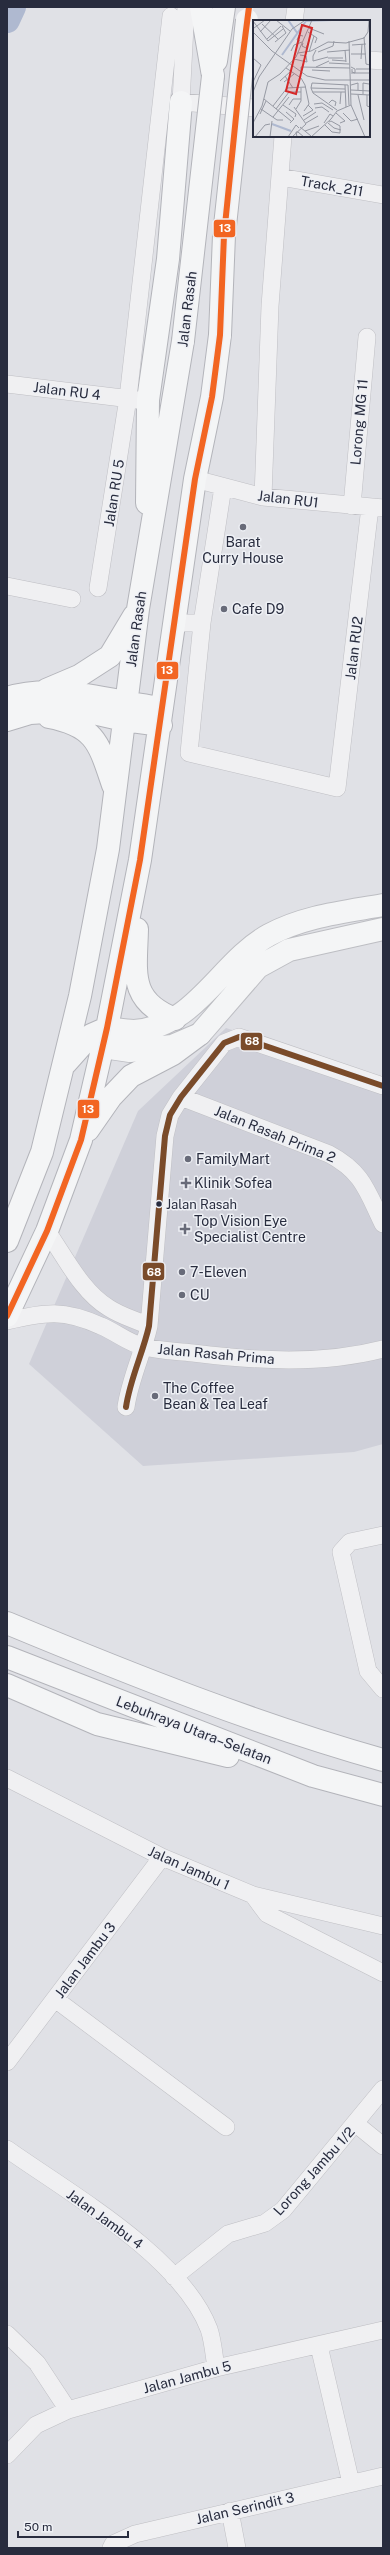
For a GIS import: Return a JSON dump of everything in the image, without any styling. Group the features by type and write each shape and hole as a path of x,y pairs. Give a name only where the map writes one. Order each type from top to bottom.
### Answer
{"main road":[{"path":"201,7 213,76"},
{"name":"Jalan Rasah","path":"7,1241 42,1152 80,996 108,849 138,609 183,341 213,76 224,7"},
{"path":"7,1316 47,1231 81,1140 100,1037 140,860 162,716 195,479 212,397 220,335 224,235 249,12"},
{"path":"148,550 145,458 138,399 168,259 180,102"},
{"path":"41,692 79,676 110,656 138,609"},
{"path":"7,698 41,692 65,692 125,712"},
{"path":"7,720 30,713 80,710 125,712 162,716"},
{"path":"30,713 67,720 84,730 98,743 115,789"},
{"path":"140,860 136,968 138,983 147,1003 160,1013 174,1019"},
{"path":"64,1066 100,1037 158,1026 174,1019 201,999 242,953 270,935 306,919 383,905"},
{"path":"81,1140 111,1097 131,1076 173,1054 200,1034 258,967 289,950 383,929"},
{"path":"80,996 100,1037 130,1051 150,1050 172,1046 200,1034"},
{"path":"7,1607 37,1625 126,1672"},
{"path":"7,1623 126,1672 326,1744 383,1760"},
{"name":"Lebuhraya Utara–Selatan","path":"7,1657 313,1776 383,1795"},
{"path":"7,1685 97,1724 313,1776"}],"street":[{"path":"186,7 180,102 253,108"},
{"path":"294,20 296,7"},
{"name":"Jalan RU 5","path":"98,588 138,399 171,16"},
{"path":"370,60 383,61"},
{"path":"263,497 270,306 283,137"},
{"name":"Track_211","path":"280,178 383,195"},
{"name":"Lorong MG 11","path":"352,506 367,337"},
{"name":"Jalan RU 4","path":"7,384 138,399"},
{"name":"Jalan RU1","path":"195,479 263,497 377,508"},
{"path":"174,622 202,623 224,487"},
{"name":"Jalan RU2","path":"202,623 188,753 337,788 377,508"},
{"path":"7,586 72,599"},
{"path":"126,1407 128,1394 145,1347 149,1326 165,1136 170,1115 181,1097 224,1043 239,1037 383,1086"},
{"name":"Jalan Rasah Prima 2","path":"181,1097 329,1154 347,1163 359,1175 383,1224"},
{"name":"Jalan Rasah Prima","path":"47,1231 80,1279 94,1295 109,1308 149,1326"},
{"name":"Jalan Rasah Prima","path":"7,1321 37,1314 62,1313 101,1326 145,1347 226,1358 319,1361 350,1357 383,1349"},
{"path":"380,1682 368,1671 341,1552 350,1542 383,1535"},
{"name":"Jalan Jambu 1","path":"10,1786 162,1857 253,1895 383,1926"},
{"name":"Jalan Jambu 3","path":"7,2062 162,1857"},
{"path":"253,1895 268,1914 383,1973"},
{"path":"55,1999 226,2127"},
{"name":"Lorong Jambu 1/2","path":"174,2277 228,2234 265,2223 283,2210 356,2124 383,2088"},
{"path":"356,2124 383,2146"},
{"name":"Jalan Jambu 4","path":"7,2149 142,2244 174,2277 191,2297 209,2329 216,2368"},
{"name":"Jalan Jambu 5","path":"7,2455 36,2425 68,2410 216,2368 320,2346 383,2330"},
{"path":"7,2334 37,2363 68,2410"},
{"path":"320,2346 351,2483"},
{"name":"Jalan Serindit 3","path":"111,2548 113,2544 135,2534 383,2476"},
{"path":"230,2511 237,2548"}],"shaded area":[{"path":"226,1028 383,1079 383,1444 354,1452 143,1466 29,1364 138,1111"}],"waterway":[{"path":"7,20 13,7"}],"transit line":[{"name":"13","path":"7,1316 47,1231 81,1140 107,1028 140,860 195,479 212,397 220,335 224,235 240,77 249,7"},
{"name":"68","path":"126,1407 130,1386 149,1326 165,1136 170,1115 181,1097 224,1043 239,1037 383,1086"}],"place":[{"name":"Barat Curry House","path":"243,527"},
{"name":"Cafe D9","path":"224,609"},
{"name":"FamilyMart","path":"188,1159"},
{"name":"Klinik Sofea","path":"186,1183"},
{"name":"Jalan Rasah","path":"159,1204"},
{"name":"Top Vision Eye Specialist Centre","path":"185,1229"},
{"name":"7-Eleven","path":"182,1272"},
{"name":"CU","path":"182,1295"},
{"name":"The Coffee Bean & Tea Leaf","path":"155,1396"}]}
